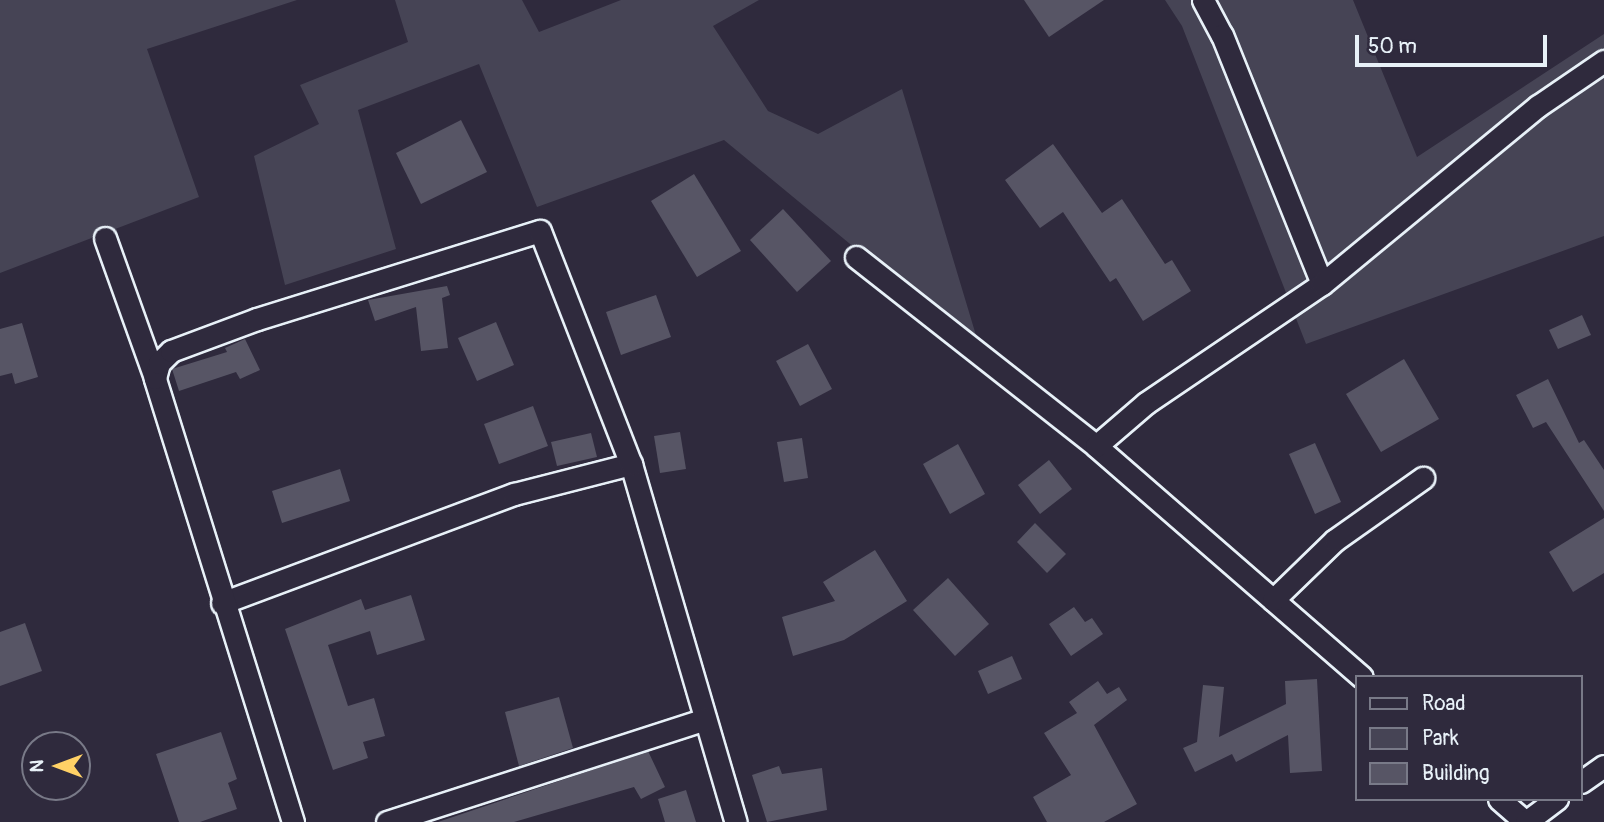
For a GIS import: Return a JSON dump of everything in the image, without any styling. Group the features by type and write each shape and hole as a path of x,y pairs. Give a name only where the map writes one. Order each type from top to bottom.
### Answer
{"street":[{"path":"1203,0 1222,35 1322,284"},
{"path":"1096,446 1146,403 1322,284 1538,106 1604,61"},
{"path":"155,378 159,363 171,351 257,319 540,231 631,464 736,822"},
{"path":"105,238 155,378 222,603 293,822"},
{"path":"856,257 1096,446 1360,675"},
{"path":"222,603 514,494 631,464"},
{"path":"1273,600 1335,540 1423,478"},
{"path":"387,822 705,719"},
{"path":"1583,781 1604,766"},
{"path":"1501,801 1525,822 1555,801"}],"green space":[{"path":"0,0 297,0 147,49 199,197 0,273"},
{"path":"395,0 522,0 539,32 621,0 759,0 713,26 768,111 818,134 902,89 981,352 724,140 537,207 479,64 358,110 396,249 285,285 254,156 319,124 300,85 408,42"},
{"path":"1165,0 1353,0 1417,157 1604,34 1604,236 1306,344 1182,26"}],"building":[{"path":"1024,0 1104,0 1049,37"},
{"path":"461,120 487,172 421,204 396,153"},
{"path":"1053,144 1102,213 1122,199 1165,264 1172,260 1191,291 1143,321 1116,278 1110,282 1063,212 1040,228 1005,180"},
{"path":"694,174 741,251 697,277 651,201"},
{"path":"783,209 831,261 797,292 750,240"},
{"path":"447,286 450,295 442,298 448,348 421,351 416,307 375,321 368,300"},
{"path":"656,295 671,337 621,355 606,312"},
{"path":"1582,315 1591,335 1558,349 1549,330"},
{"path":"496,322 514,365 477,381 458,338"},
{"path":"22,323 38,377 15,384 12,373 0,376 0,329"},
{"path":"245,339 260,370 240,379 236,372 179,391 172,369 227,352 225,348"},
{"path":"808,344 832,389 800,406 776,361"},
{"path":"1404,359 1439,419 1381,452 1346,394"},
{"path":"1548,379 1579,443 1584,440 1604,470 1604,511 1546,422 1533,428 1516,395"},
{"path":"533,406 548,446 499,464 484,424"},
{"path":"680,432 686,469 660,473 654,436"},
{"path":"591,433 597,457 557,466 551,442"},
{"path":"802,438 808,478 784,482 777,442"},
{"path":"1315,443 1341,502 1315,514 1289,454"},
{"path":"958,444 985,494 950,514 923,464"},
{"path":"1049,460 1072,489 1040,514 1018,485"},
{"path":"340,469 350,501 282,523 272,491"},
{"path":"1604,518 1604,573 1573,592 1549,552"},
{"path":"1035,523 1066,554 1047,573 1017,542"},
{"path":"875,550 907,601 844,640 793,656 782,617 835,601 823,582"},
{"path":"948,578 989,624 955,656 913,610"},
{"path":"411,595 425,640 377,655 370,631 328,645 348,706 374,698 385,736 363,742 368,758 333,770 285,629 361,599 365,610"},
{"path":"1074,607 1085,622 1092,618 1103,634 1071,656 1049,624"},
{"path":"25,623 42,671 0,686 0,632"},
{"path":"1012,656 1022,679 988,694 978,671"},
{"path":"1317,679 1322,771 1290,773 1288,735 1236,762 1232,754 1195,772 1183,748 1197,742 1203,685 1224,687 1219,737 1286,704 1285,681"},
{"path":"1098,681 1107,694 1119,687 1127,700 1094,725 1137,804 1104,822 1047,822 1033,797 1071,775 1044,733 1077,713 1069,702"},
{"path":"559,697 573,748 519,766 505,712"},
{"path":"221,732 237,779 228,783 237,809 200,822 179,822 156,754"},
{"path":"648,751 665,787 641,799 634,787 514,822 438,822"},
{"path":"779,766 782,774 822,768 827,810 767,822 752,775"},
{"path":"686,790 696,822 665,822 658,799"}]}
